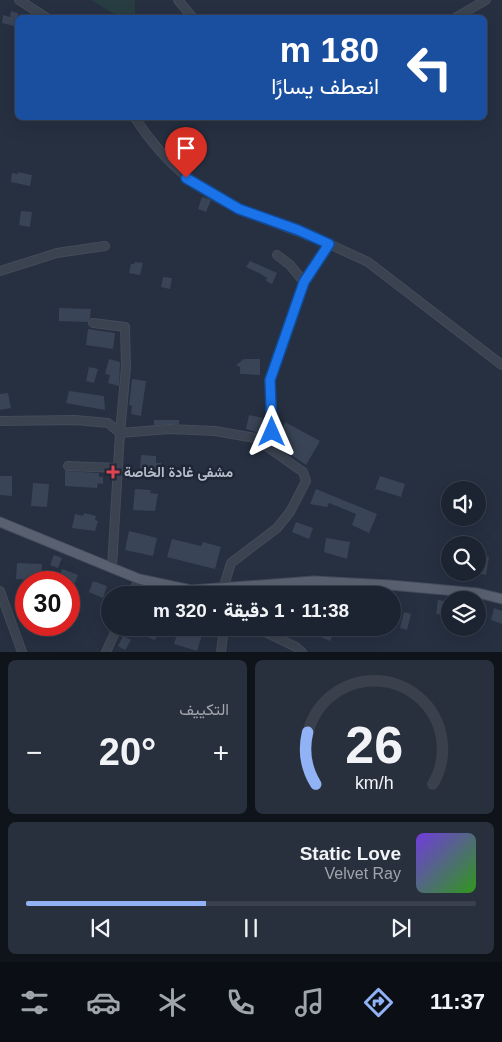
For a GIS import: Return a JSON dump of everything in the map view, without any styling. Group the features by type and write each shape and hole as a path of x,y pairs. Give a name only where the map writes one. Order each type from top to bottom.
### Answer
{"main road":[{"path":"0,522 139,579 168,586"},
{"path":"249,586 314,581 390,584 478,593 502,598"}],"street":[{"path":"19,0 42,15"},
{"path":"178,0 190,15"},
{"path":"460,15 486,0"},
{"path":"136,120 148,138 186,178 239,209 298,230 368,262 502,365"},
{"path":"271,449 270,380 304,282 329,244"},
{"path":"0,271 57,253 105,246"},
{"path":"277,255 290,265 304,282"},
{"path":"93,323 125,328 126,367 117,468 112,567"},
{"path":"0,421 75,420 108,423 120,433 169,429 215,431 255,438 303,472 306,480 290,512 277,528 231,563 224,586"},
{"path":"68,466 117,468"},
{"path":"136,586 139,579"},
{"path":"0,591 22,652"},
{"path":"106,652 113,636"},
{"path":"221,652 223,636"},
{"path":"274,636 296,646 302,652"}],"green space":[{"path":"91,0 135,0 135,13 132,15 119,15"}],"building":[{"path":"11,11 18,13 18,15 15,15 15,26 2,23 3,15 10,17"},
{"path":"18,172 32,175 30,186 11,182 12,173 18,174"},
{"path":"202,197 211,200 206,212 198,209"},
{"path":"21,211 32,212 30,227 19,225"},
{"path":"250,261 277,273 272,284 266,281 267,278 261,274 246,267"},
{"path":"135,262 143,263 140,275 129,273 131,264"},
{"path":"163,277 172,278 170,289 161,287"},
{"path":"59,308 91,309 90,318 88,322 59,321"},
{"path":"88,329 115,333 113,349 86,345"},
{"path":"109,359 120,362 119,386 108,383 110,375 105,374"},
{"path":"244,359 260,359 260,375 240,374 240,367 236,365"},
{"path":"89,367 98,369 94,383 86,381"},
{"path":"132,379 146,381 141,416 131,414 132,406 129,405"},
{"path":"69,391 104,396 105,410 66,403"},
{"path":"8,393 11,408 0,410 0,394"},
{"path":"249,415 263,418 259,433 246,429"},
{"path":"154,420 179,420 179,424 154,425"},
{"path":"285,422 320,441 306,465 277,445"},
{"path":"141,455 156,456 156,463 161,463 161,469 155,469 155,472 140,470"},
{"path":"65,471 99,473 99,477 103,477 103,484 98,483 97,488 65,486"},
{"path":"0,476 12,476 12,496 0,495"},
{"path":"380,476 405,484 401,497 375,489"},
{"path":"33,483 49,484 47,507 31,506"},
{"path":"135,489 151,490 150,493 158,494 155,511 133,510"},
{"path":"316,489 377,514 369,533 352,525 356,514 329,503 327,507 310,504"},
{"path":"84,513 96,516 95,520 98,521 95,531 72,528 75,514 83,516"},
{"path":"296,522 313,528 309,539 292,532"},
{"path":"129,531 157,538 153,556 125,550"},
{"path":"326,538 350,542 347,559 324,552"},
{"path":"172,539 201,546 203,542 221,547 215,569 167,557"},
{"path":"54,555 62,558 58,568 50,565"},
{"path":"486,556 489,557 486,575"},
{"path":"17,563 42,564 42,571 16,571"},
{"path":"93,581 107,586 101,586 101,597 89,592"},
{"path":"438,600 441,600 441,615 436,614"},
{"path":"494,608 502,611 502,624 491,620"},
{"path":"404,612 411,614 407,630 401,628"},
{"path":"123,636 131,640 125,650 118,646"},
{"path":"145,636 157,636 155,640"},
{"path":"176,636 202,636 197,651 174,644"},
{"path":"318,636 332,636 330,641"}],"place":[{"name":"مشفى غادة الخاصة","path":"113,472"}],"route":[{"path":"186,178 239,209 298,230 329,244 304,282 270,380 272,432"}]}
